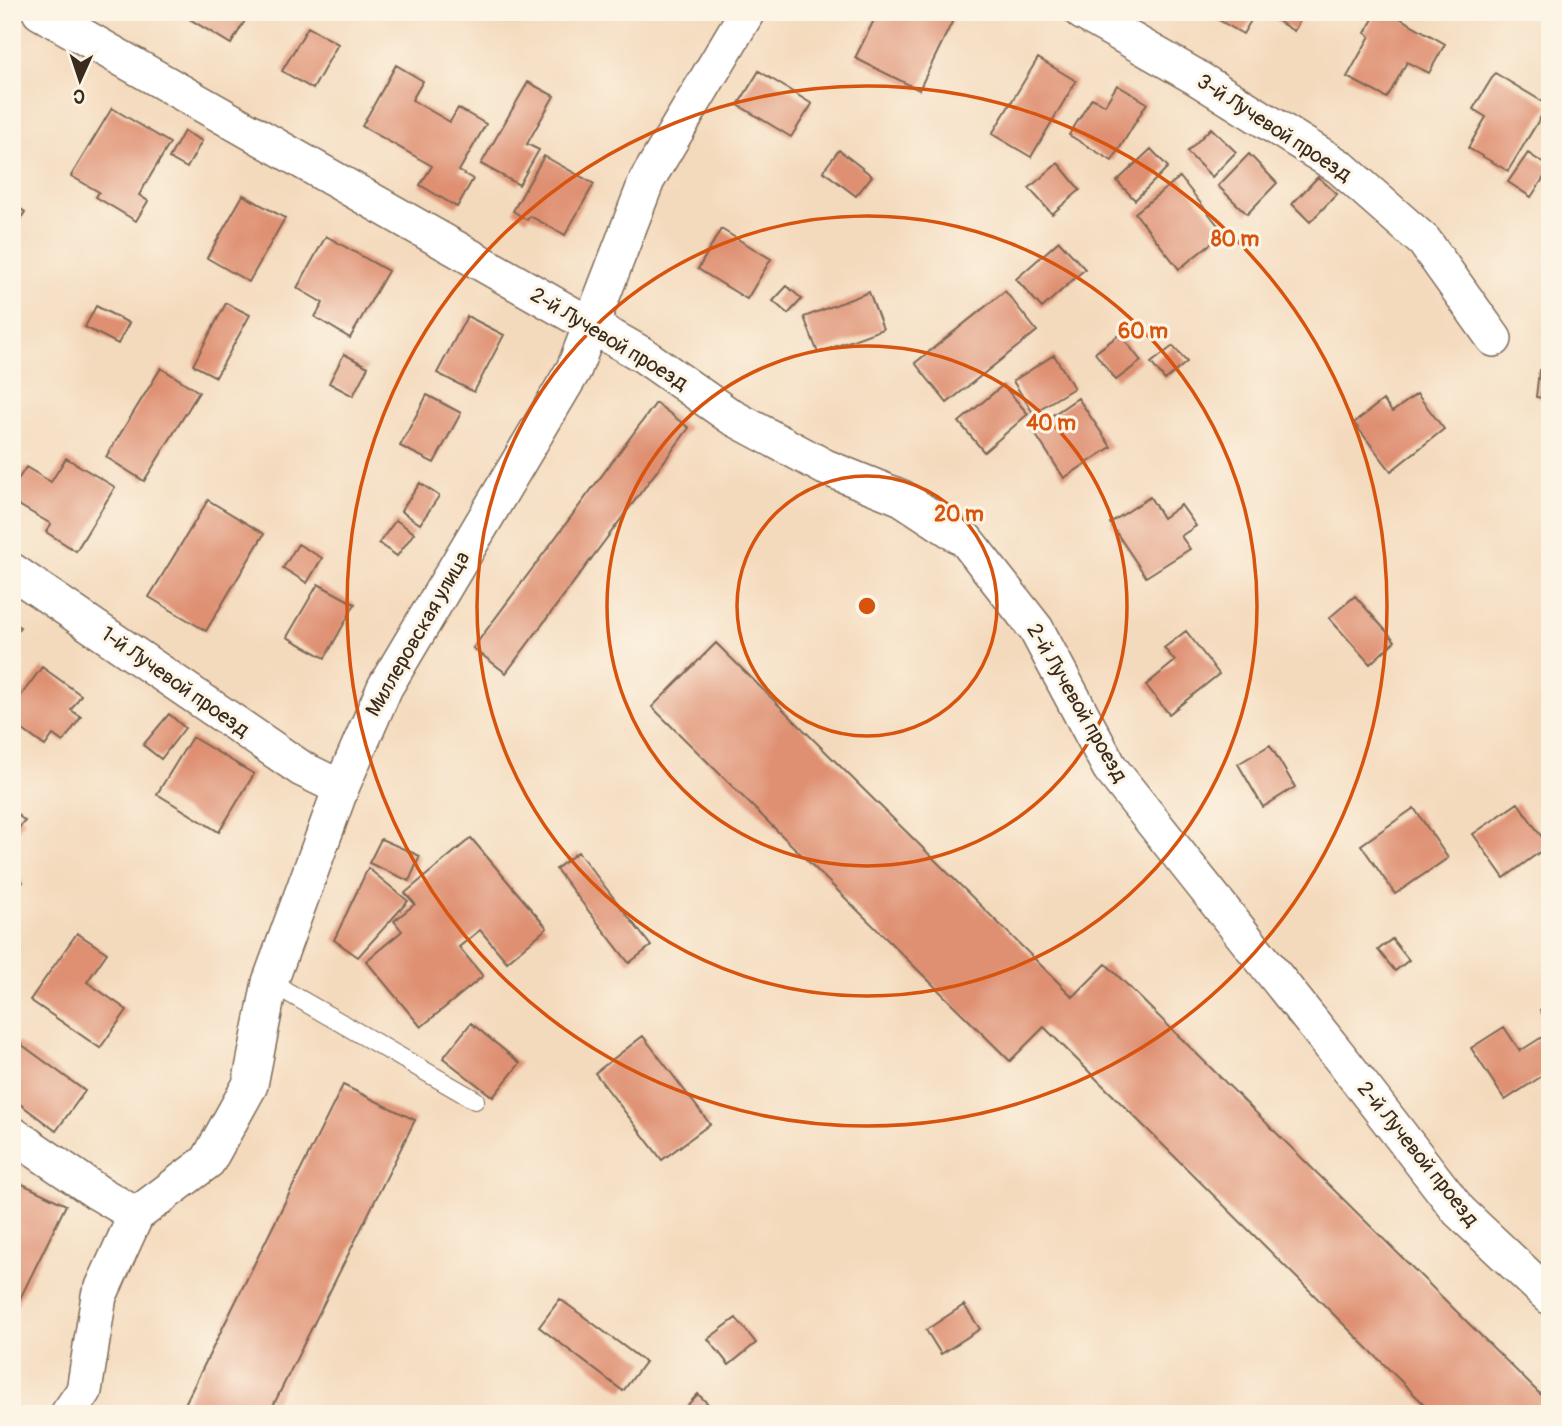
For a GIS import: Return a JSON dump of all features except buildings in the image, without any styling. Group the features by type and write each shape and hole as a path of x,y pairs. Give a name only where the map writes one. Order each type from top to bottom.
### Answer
{"street":[{"name":"2-й Лучевой проезд","path":"40,12 643,355 730,416 825,467 902,498 966,540 1036,629 1110,768 1343,1060 1459,1211 1550,1297"},
{"name":"Миллеровская улица","path":"68,1414 84,1391 99,1296 136,1215 208,1161 250,1085 270,982 341,788 385,687 574,369 647,180 747,12"},
{"name":"3-й Лучевой проезд","path":"1082,12 1194,76 1340,167 1424,241 1494,339"},
{"name":"1-й Лучевой проезд","path":"12,572 302,769 341,788"},
{"path":"12,1134 136,1215"}],"lane":[{"path":"270,982 475,1100"}]}
